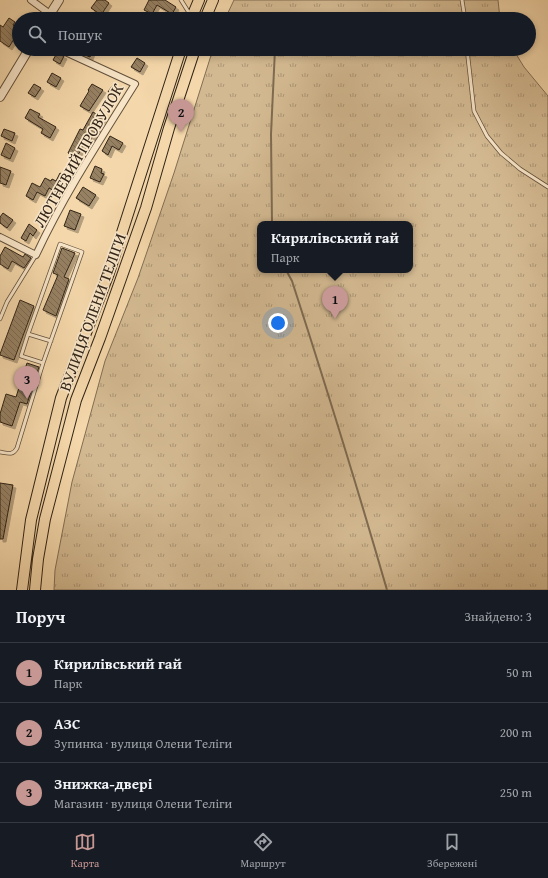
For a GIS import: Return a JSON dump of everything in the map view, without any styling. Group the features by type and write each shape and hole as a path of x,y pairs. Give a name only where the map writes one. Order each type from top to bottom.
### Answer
{"main road":[{"path":"194,12 199,0"},
{"path":"209,12 213,0"},
{"name":"ВУЛИЦЯ ОЛЕНИ ТЕЛІГИ","path":"22,590 31,520 61,398 109,273 179,56"},
{"name":"ВУЛИЦЯ ОЛЕНИ ТЕЛІГИ","path":"35,590 38,559 45,519 76,400 100,338 146,208 169,128 193,56"}],"street":[{"path":"31,0 44,12"},
{"path":"52,12 59,0"},
{"path":"0,97 25,56"},
{"name":"ЛЮТНЕВИЙ ПРОВУЛОК","path":"36,255 67,195 135,84 74,56"},
{"path":"0,236 36,255"}],"lane":[{"path":"181,0 188,12"},
{"path":"462,0 463,12"},
{"path":"468,56 474,111 486,136 501,153 520,169 548,187"},
{"path":"0,452 11,454 15,452 17,448 43,363 82,252 60,244 21,356 43,363"},
{"path":"0,319 7,302 36,255"},
{"path":"28,334 51,341"}],"green space":[{"path":"234,0 498,0 499,12 228,12"},
{"path":"211,56 517,56 524,67 548,96 548,590 54,590 55,570 72,482 105,361 138,278 174,173"}],"building":[{"path":"97,0 105,0 109,3 103,12 97,12 91,8"},
{"path":"149,0 165,0 176,7 173,12 169,12 157,5 153,12 144,10"},
{"path":"9,18 12,20 12,42 9,47 0,41 0,25 3,27"},
{"path":"55,56 64,56 60,64 53,60"},
{"path":"137,58 145,63 140,72 131,67"},
{"path":"52,73 61,78 56,87 47,82"},
{"path":"34,84 41,88 35,97 28,93"},
{"path":"92,84 103,90 89,111 80,106"},
{"path":"112,86 118,90 114,96 108,92"},
{"path":"30,109 40,114 38,117 56,127 50,138 41,133 43,129 25,118"},
{"path":"93,112 103,118 87,146 84,145 76,158 68,153 80,129 83,130"},
{"path":"4,129 15,133 12,141 1,136"},
{"path":"110,136 123,143 119,150 112,146 108,155 102,151"},
{"path":"6,143 15,148 10,159 1,155"},
{"path":"95,166 102,169 101,173 104,174 100,182 90,178"},
{"path":"0,167 11,171 6,185 0,183"},
{"path":"60,173 68,178 64,185 67,187 62,195 49,188 45,196 37,192 33,200 26,196 32,183 40,187 45,178 51,181 52,179 56,181"},
{"path":"83,187 96,195 89,206 76,198"},
{"path":"70,210 81,214 75,230 64,226"},
{"path":"3,213 13,220 7,228 0,223 0,217"},
{"path":"29,224 37,230 33,236 30,233 26,241 21,238"},
{"path":"5,247 23,257 25,254 31,258 24,268 12,261 8,269 0,264 0,256"},
{"path":"62,248 75,253 64,277 69,279 56,316 43,310 58,275 53,273"},
{"path":"20,300 34,306 14,360 0,354"},
{"path":"27,363 39,367 27,404 20,402 12,426 0,422 0,414 6,394 16,397"},
{"path":"0,483 13,485 3,539 0,539"}],"waterway":[{"path":"272,221 271,134 275,56"},
{"path":"288,273 292,281 317,358 387,590"}],"place":[{"name":"АЗС","path":"181,132"},
{"name":"Кирилівський гай","path":"335,319"},
{"name":"Знижка-двері","path":"27,399"}]}
